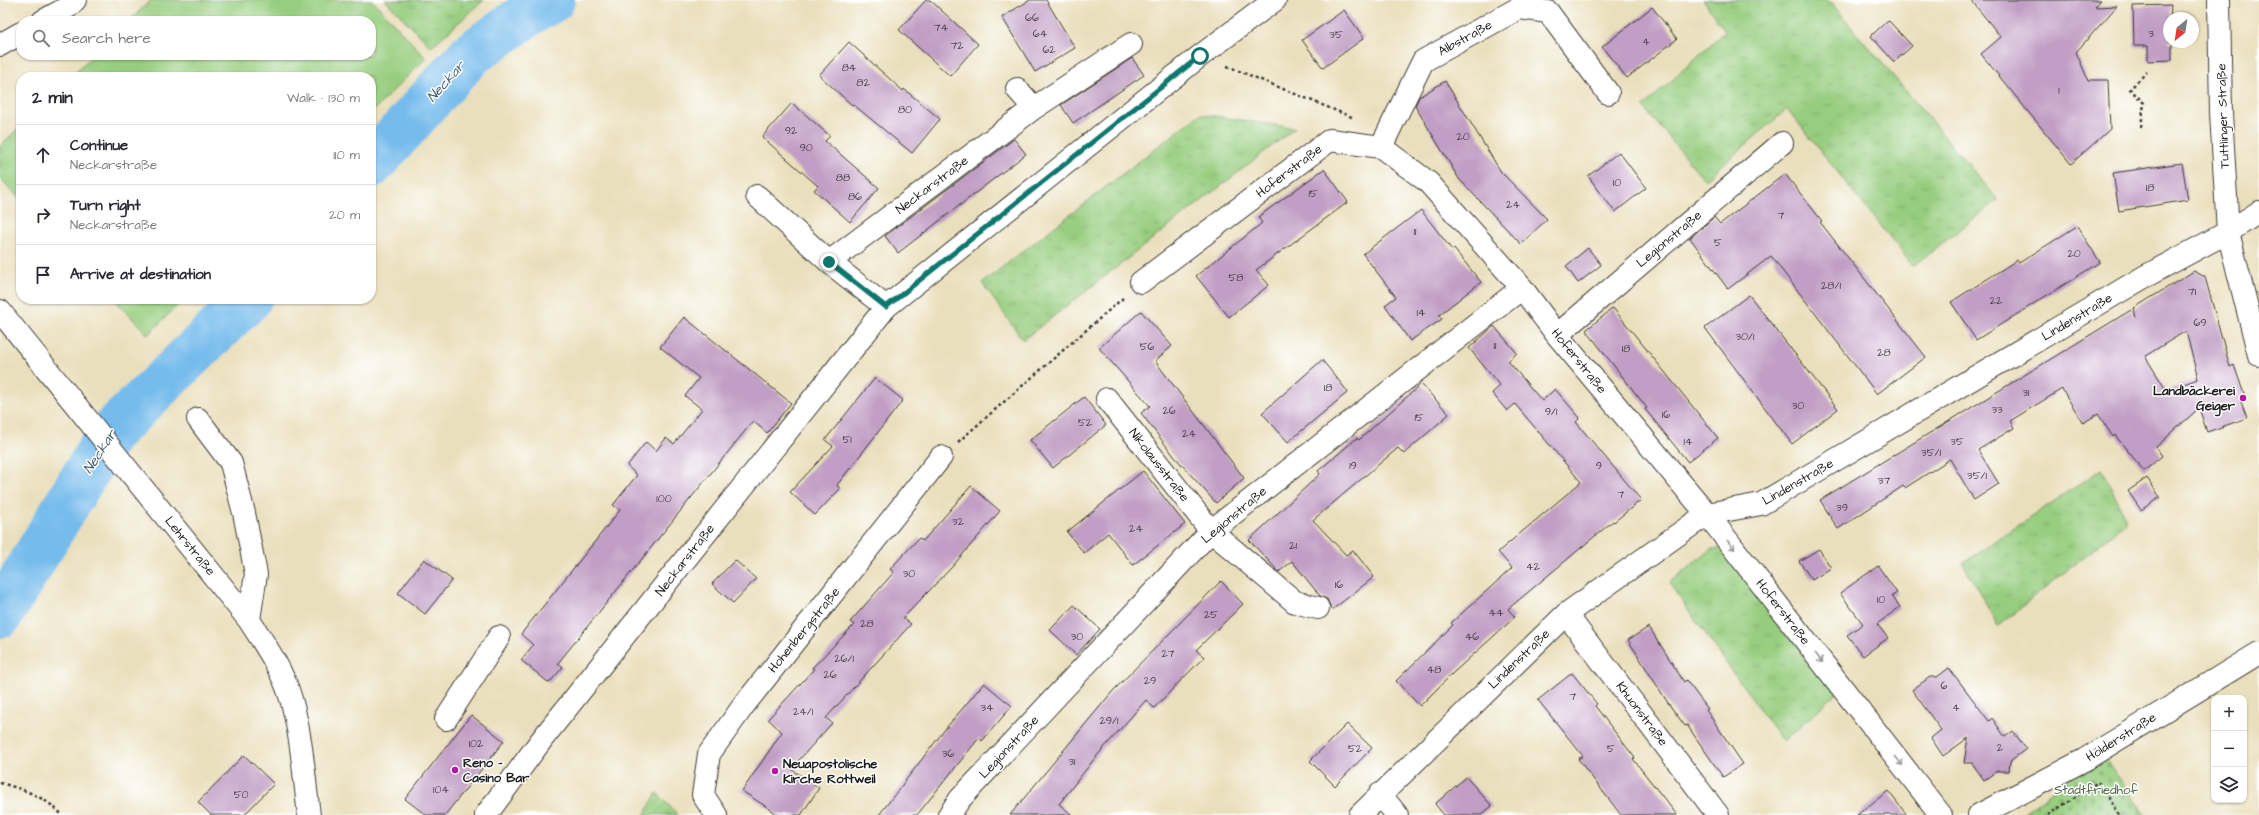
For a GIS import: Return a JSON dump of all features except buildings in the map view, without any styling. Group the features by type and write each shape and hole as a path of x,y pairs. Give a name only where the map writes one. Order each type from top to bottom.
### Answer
{"street":[{"path":"52,16 68,7 75,0"},
{"name":"Neckarstraße","path":"486,815 543,738 886,307 1200,56 1275,0"},
{"name":"Tuttlinger Straße","path":"2219,0 2221,113 2228,232 2259,355"},
{"name":"Albstraße","path":"1381,147 1423,61 1519,8 1548,12 1608,93"},
{"path":"0,45 16,36"},
{"name":"Neckarstraße","path":"829,262 1034,108 1131,44"},
{"path":"1018,90 1034,108"},
{"name":"Hoferstraße","path":"1141,282 1330,140 1381,147 1428,182 1522,288 1556,335 1707,514 1941,815"},
{"name":"Legionstraße","path":"1556,335 1782,142"},
{"path":"757,196 829,262 886,307"},
{"name":"Lindenstraße","path":"1360,815 1566,614 1707,514 1761,504 2144,277 2228,232 2259,212"},
{"name":"Legionstraße","path":"949,815 960,799 1211,531 1522,288"},
{"name":"Lehrstraße","path":"0,311 250,620 267,648 291,698 299,737 309,815"},
{"name":"Nikolausstraße","path":"1107,399 1211,531 1295,602 1318,608"},
{"path":"198,419 231,463 244,513 256,574 250,620"},
{"name":"Hohenbergstraße","path":"716,815 703,795 709,754 744,705 942,457"},
{"name":"Khuonstraße","path":"1566,614 1718,815"},
{"path":"446,719 498,637"},
{"name":"Hölderstraße","path":"1979,815 2084,760 2259,653"},
{"path":"1380,794 1397,815"}],"path":[{"path":"1200,56 1355,118 1381,147"},
{"path":"2141,127 2144,103 2130,89 2147,72"},
{"path":"942,457 1141,282"},
{"path":"2048,815 2098,782 2120,815"},
{"path":"0,783 17,787 51,803 62,815"}],"green space":[{"path":"151,0 372,0 426,58 376,108 376,72 76,72 89,60 376,60 376,16 134,16"},
{"path":"385,0 484,0 431,47"},
{"path":"1703,0 1829,0 1998,200 1913,266 1787,109 1705,180 1643,107 1725,31"},
{"path":"1200,114 1295,128 1023,340 982,283"},
{"path":"16,131 16,195 0,178 0,146"},
{"path":"119,304 179,304 148,335"},
{"path":"2102,469 2127,522 1998,626 1963,563"},
{"path":"1727,548 1841,689 1783,742 1669,583 1711,549"},
{"name":"Stadtfriedhof","path":"2102,754 2145,815 2020,815"},
{"path":"657,793 678,815 644,815"}],"waterway":[{"name":"Neckar","path":"376,159 471,54 532,11 552,0"},
{"name":"Neckar","path":"0,615 110,433 244,304"}],"place":[{"name":"Landbäckerei Geiger","path":"2243,398"},
{"name":"Reno - Casino Bar","path":"455,770"},
{"name":"Neuapostolische Kirche Rottweil","path":"775,771"}],"route":[{"path":"829,262 886,307 1200,56"}]}
